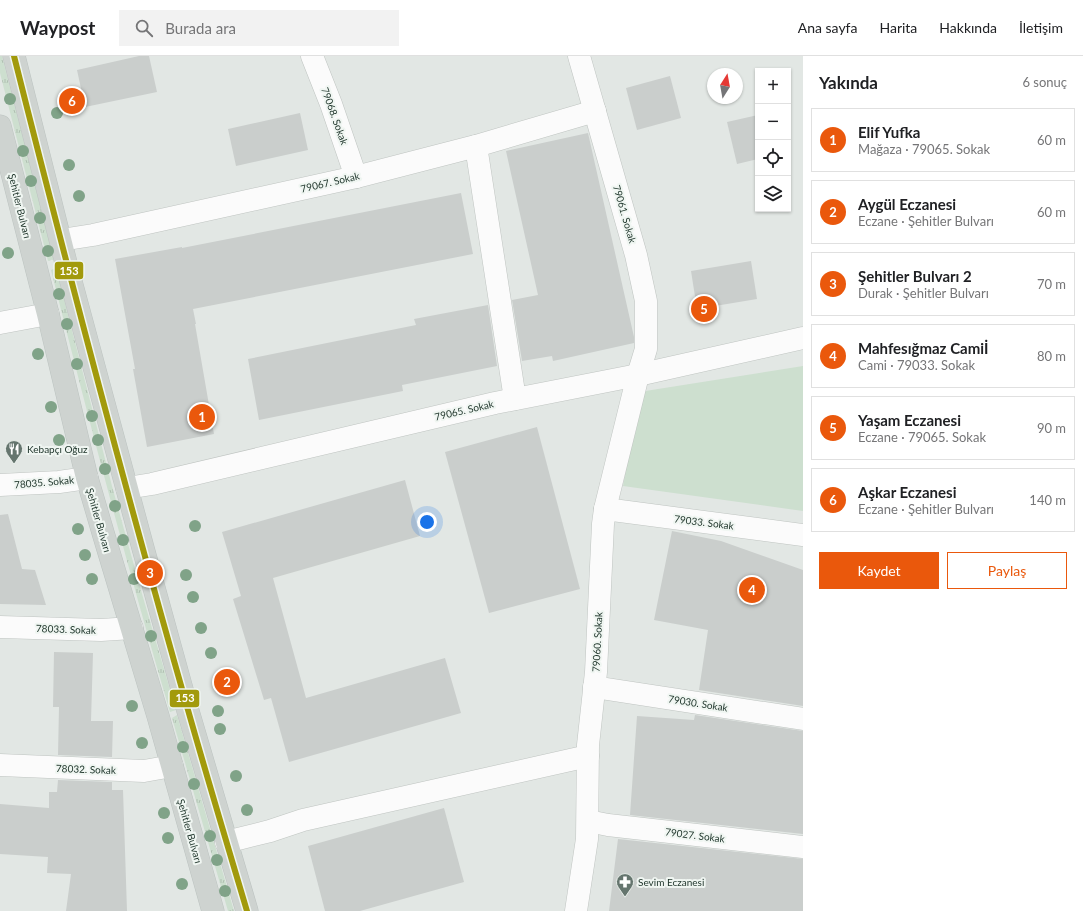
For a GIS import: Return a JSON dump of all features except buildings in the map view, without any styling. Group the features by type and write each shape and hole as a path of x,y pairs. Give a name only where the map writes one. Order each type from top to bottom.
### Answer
{"main road":[{"path":"14,56 127,488 188,711 247,911"},
{"name":"Şehitler Bulvarı","path":"0,126 48,314 87,478 158,716 213,911"}],"street":[{"name":"79068. Sokak","path":"312,56 331,104 356,176"},
{"name":"79061. Sokak","path":"579,56 636,255 646,301 646,349 638,375"},
{"name":"79067. Sokak","path":"61,240 356,176 476,146 595,110"},
{"path":"476,146 515,399"},
{"path":"0,322 48,314"},
{"name":"79065. Sokak","path":"127,488 152,484 515,399 638,375 803,338"},
{"name":"79060. Sokak","path":"576,911 588,839 588,756 596,672 603,524 605,509 638,375"},
{"name":"78035. Sokak","path":"0,485 59,482 87,478"},
{"name":"79033. Sokak","path":"605,509 803,535"},
{"name":"78033. Sokak","path":"0,627 101,630 132,628"},
{"name":"79030. Sokak","path":"594,687 803,719"},
{"path":"226,842 270,831 303,820 588,756"},
{"name":"78032. Sokak","path":"0,765 144,771 172,766"},
{"name":"79027. Sokak","path":"588,821 608,825 803,847"}],"green space":[{"path":"0,56 2,56 54,259 48,261 0,73"},
{"path":"56,268 112,486 176,710 170,712 123,547 79,381 51,270"},
{"path":"803,366 803,511 623,486 639,392"},
{"path":"177,715 234,911 228,911 172,718"}],"transit line":[{"name":"153","path":"14,56 142,547 247,911"}],"place":[{"name":"Aşkar Eczanesi","path":"72,101"},
{"name":"Yaşam Eczanesi","path":"704,309"},
{"name":"Elif Yufka","path":"202,417"},
{"name":"Kebapçı Oğuz","path":"14,464"},
{"name":"Şehitler Bulvarı 2","path":"150,573"},
{"name":"Mahfesığmaz Camiİ","path":"752,590"},
{"name":"Aygül Eczanesi","path":"227,682"},
{"name":"Sevim Eczanesi","path":"625,897"}]}
